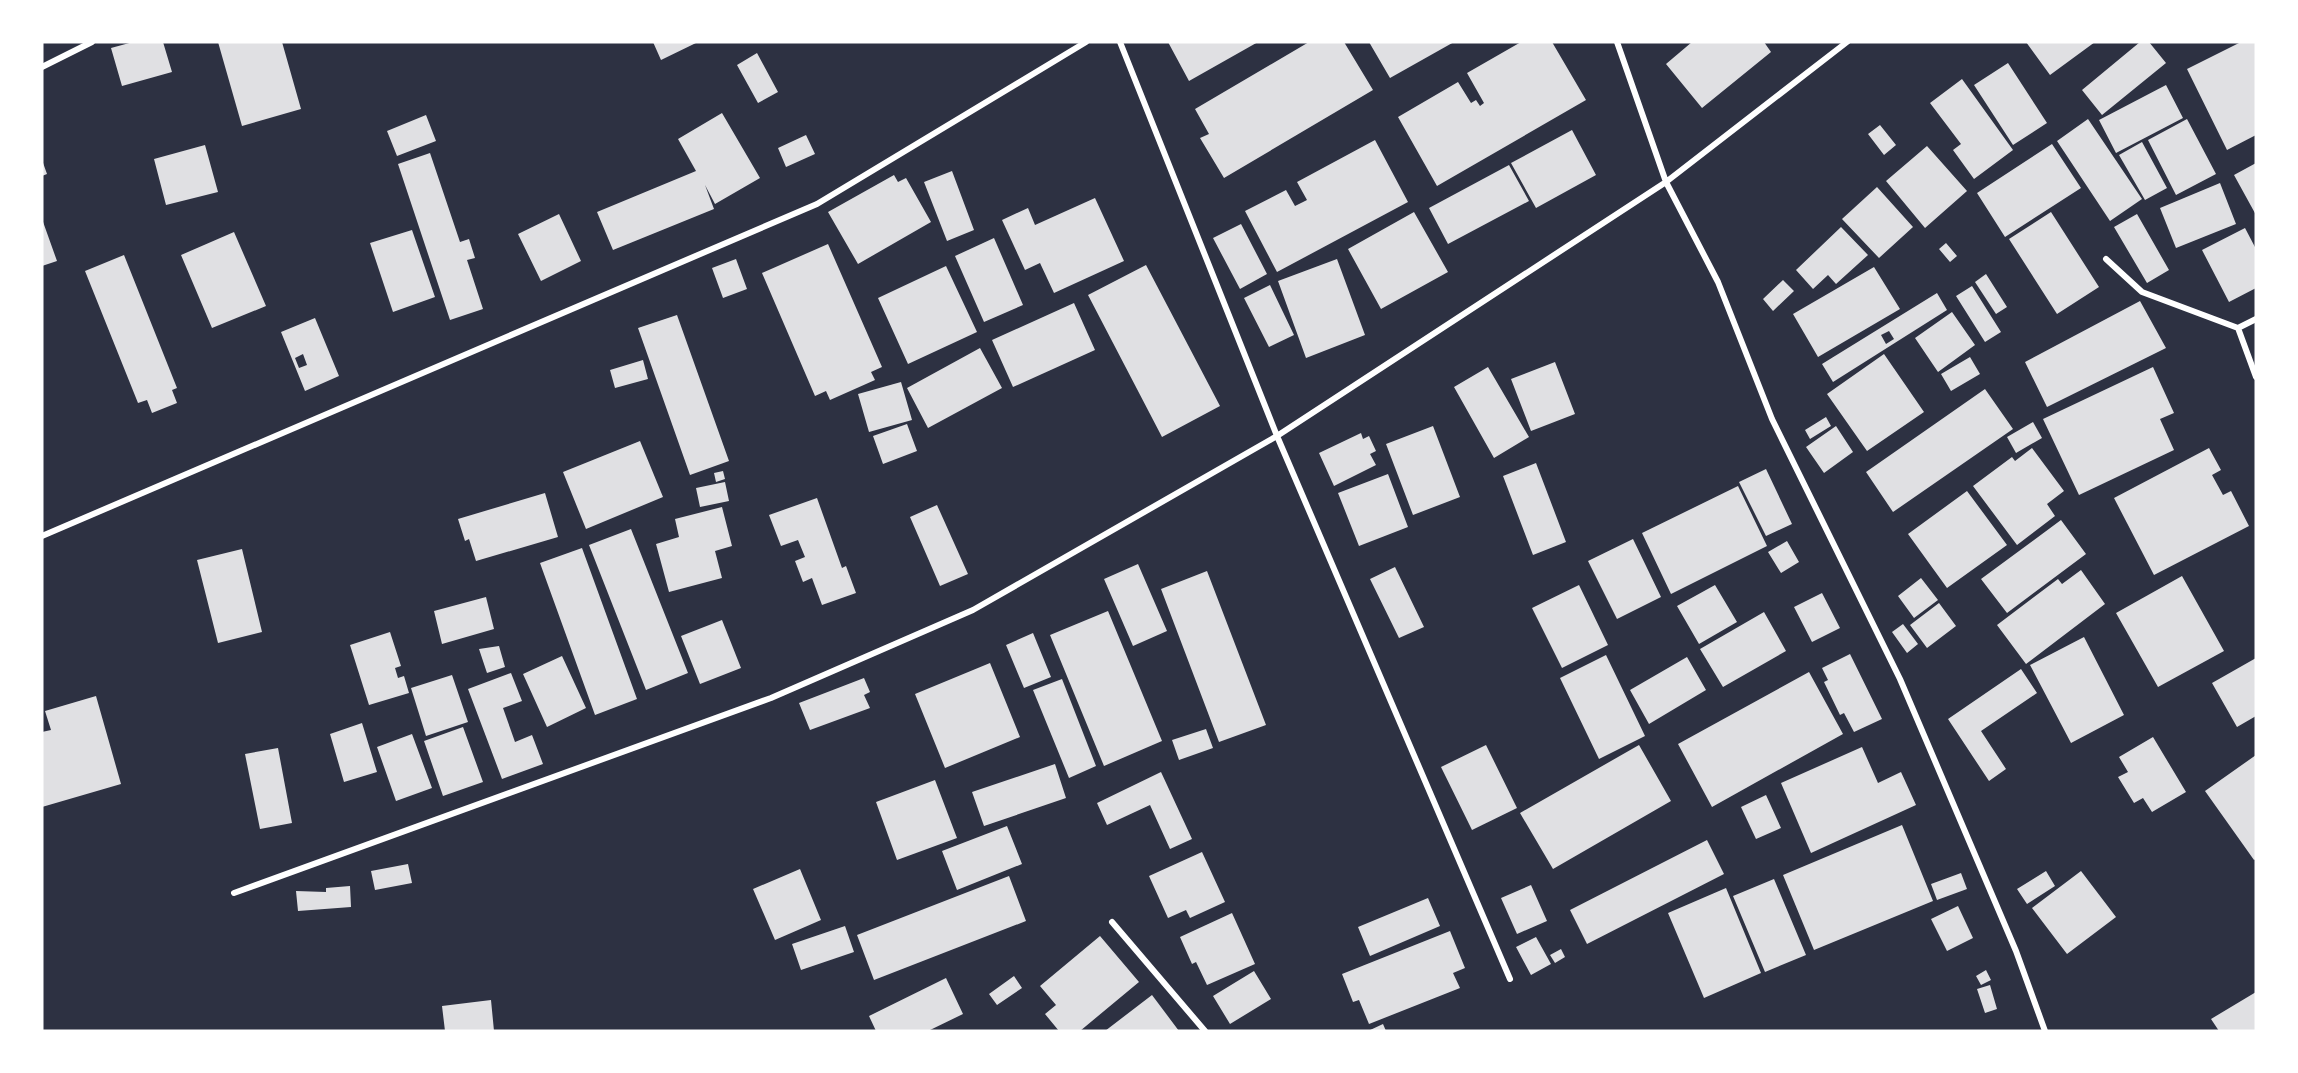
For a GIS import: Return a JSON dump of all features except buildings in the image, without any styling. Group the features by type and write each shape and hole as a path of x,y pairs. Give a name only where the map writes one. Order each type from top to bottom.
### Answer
{"street":[{"path":"42,67 92,42"},
{"path":"42,537 817,204 1086,42"},
{"path":"1120,42 1277,436 1510,979"},
{"path":"1617,42 1666,182 1718,282 1772,419 1900,679 2016,951 2045,1031"},
{"path":"234,893 771,698 973,610 1277,436 1666,182 1847,42"},
{"path":"2106,259 2142,292 2238,328 2256,319"},
{"path":"2238,328 2256,376"},
{"path":"1112,922 1205,1031"}]}
